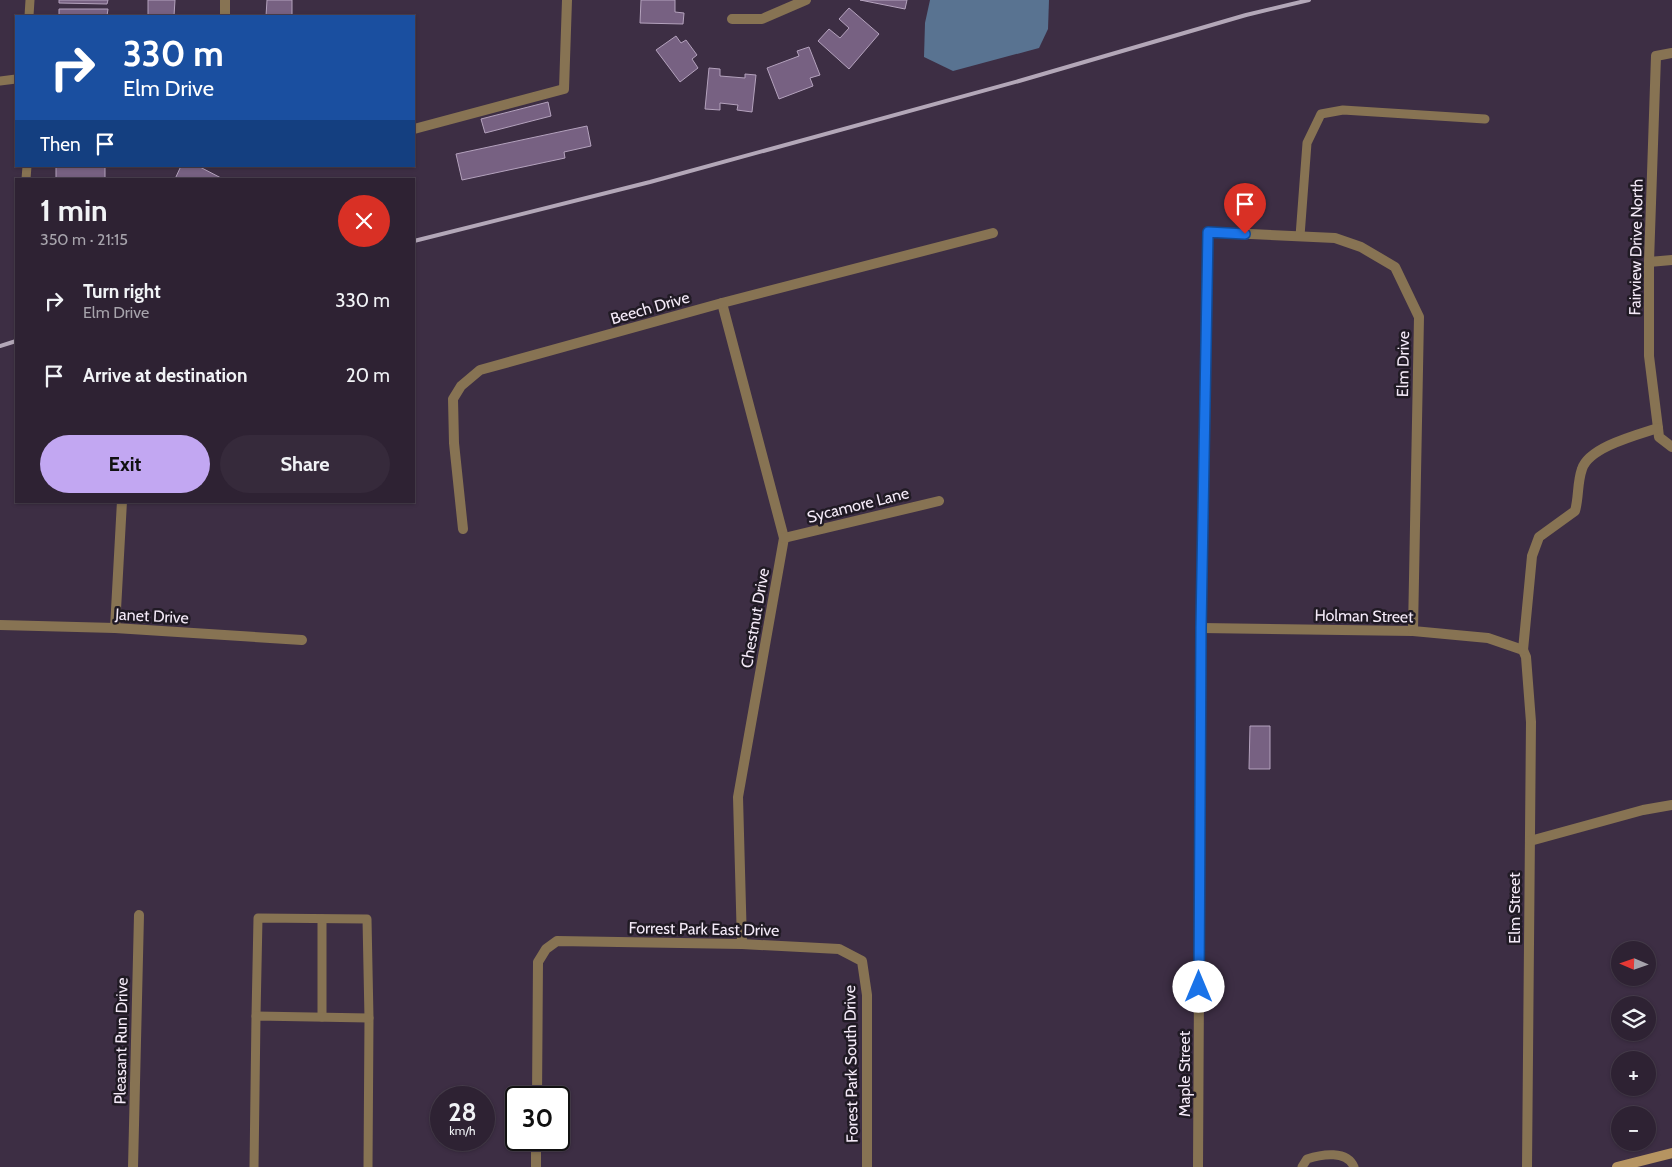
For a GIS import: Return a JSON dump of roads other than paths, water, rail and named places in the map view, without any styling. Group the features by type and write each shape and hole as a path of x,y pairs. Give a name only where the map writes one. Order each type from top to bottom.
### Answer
{"main road":[{"path":"1617,1167 1672,1153"}],"street":[{"path":"225,0 225,15"},
{"path":"415,130 564,89 567,0"},
{"path":"732,19 762,19 806,0"},
{"name":"Fairview Drive North","path":"1658,432 1649,356 1649,262 1656,56 1672,53"},
{"name":"Elm Drive","path":"1208,232 1335,238 1361,247 1395,267 1419,317 1413,631"},
{"name":"Maple Street","path":"1198,1167 1201,628 1208,232"},
{"name":"Beech Drive","path":"463,529 454,443 453,399 462,386 480,370 722,303 993,233"},
{"path":"1649,262 1672,260"},
{"name":"Chestnut Drive","path":"722,303 784,538 738,797 742,944"},
{"path":"1658,432 1672,447"},
{"name":"Elm Street","path":"1527,1167 1531,722 1526,657 1523,650 1532,556 1538,536 1575,511 1577,484 1582,466 1597,452 1617,442 1658,432"},
{"name":"Sycamore Lane","path":"784,538 939,501"},
{"path":"115,628 122,503"},
{"name":"Janet Drive","path":"0,625 115,628 302,640"},
{"name":"Holman Street","path":"1201,628 1413,631 1488,638 1523,650"},
{"path":"1530,841 1643,810 1672,806"},
{"name":"Pleasant Run Drive","path":"133,1167 140,915"},
{"name":"Forrest Park East Drive","path":"537,1086 538,962 546,949 557,942 742,944 839,949 862,961"},
{"name":"Forest Park South Drive","path":"862,961 867,995 867,1167"},
{"path":"536,1151 536,1167"}],"lane":[{"path":"29,15 30,0"},
{"path":"0,81 15,79"},
{"path":"1300,236 1307,143 1321,114 1343,110 1485,119"},
{"path":"254,1167 258,918 367,919 369,1018 368,1167"},
{"path":"322,919 322,1017"},
{"path":"256,1016 369,1018"},
{"path":"1302,1167 1307,1159 1319,1155 1341,1156 1349,1159 1354,1167"}],"water":[{"path":"930,0 1049,0 1048,29 1039,48 953,71 924,57 925,23"}],"railway":[{"path":"415,241 650,182 1019,81 1246,15 1309,0"},
{"path":"0,346 15,341"}]}
